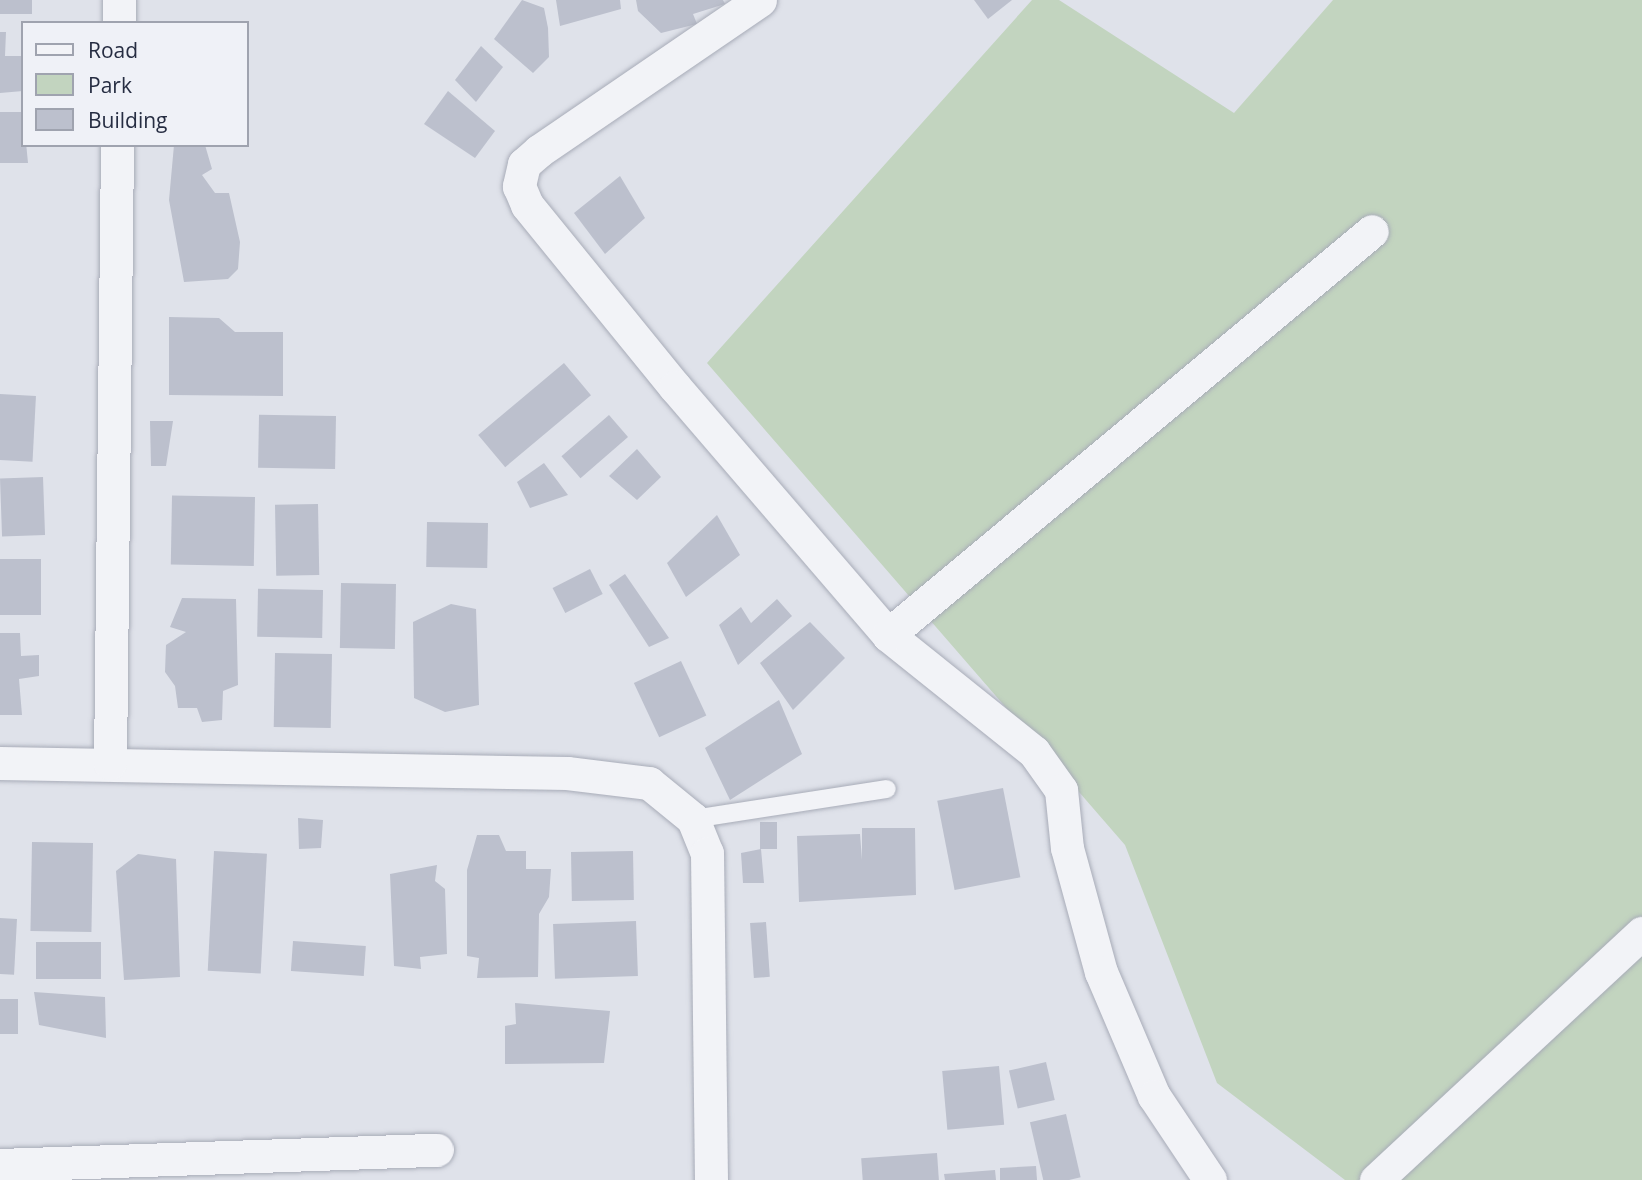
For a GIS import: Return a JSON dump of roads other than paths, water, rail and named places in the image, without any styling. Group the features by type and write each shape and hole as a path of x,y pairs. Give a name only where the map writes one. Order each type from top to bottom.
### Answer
{"street":[{"path":"119,0 119,21"},
{"path":"760,0 539,151 524,164 519,186 675,387 888,635 1034,752 1061,790 1066,848 1101,972 1154,1096 1210,1180"},
{"path":"110,763 117,147"},
{"path":"888,635 1372,232"},
{"path":"0,764 110,763 631,779 671,796 693,819 707,853 711,1180"},
{"path":"1376,1180 1642,933"},
{"path":"0,1165 437,1150"}],"lane":[{"path":"693,819 887,789"}]}
